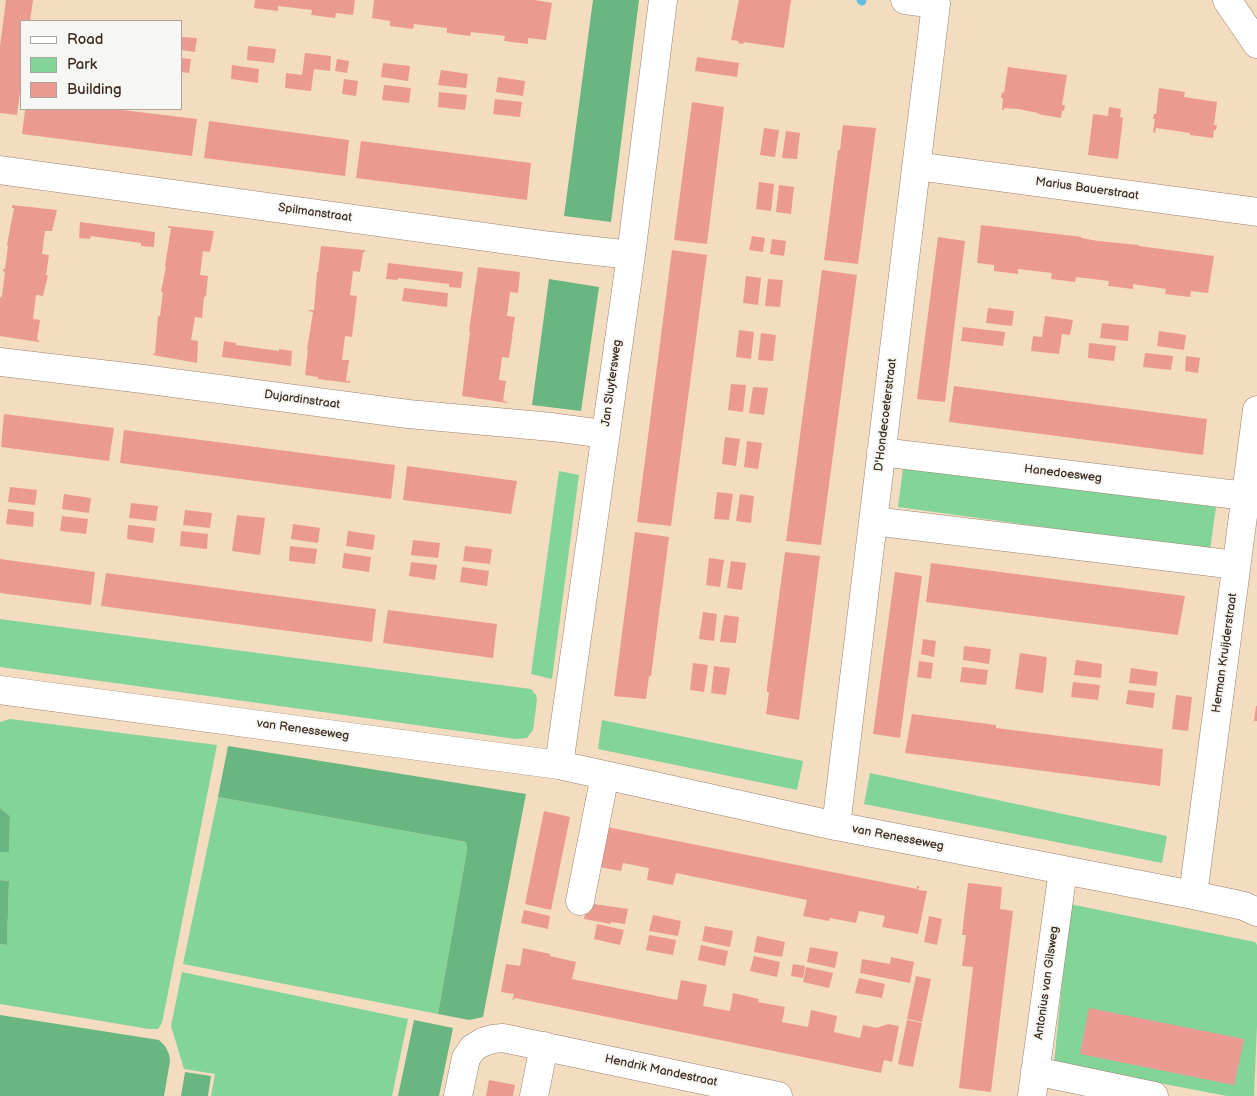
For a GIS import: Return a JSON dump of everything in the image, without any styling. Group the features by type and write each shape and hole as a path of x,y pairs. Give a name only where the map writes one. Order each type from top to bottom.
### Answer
{"street":[{"name":"Jan Sluytersweg","path":"559,766 586,579 604,434 631,255 663,0"},
{"name":"D'Hondecoeterstraat","path":"836,826 936,4 905,0"},
{"path":"1226,0 1257,44"},
{"name":"Marius Bauerstraat","path":"916,166 1257,212"},
{"name":"Spilmanstraat","path":"0,170 551,246 631,255"},
{"name":"Dujardinstraat","path":"0,362 408,414 552,427 604,434"},
{"name":"Herman Kruijderstraat","path":"1193,896 1257,410"},
{"name":"Hanedoesweg","path":"881,452 1246,496"},
{"path":"873,521 1236,565"},
{"name":"van Renesseweg","path":"0,690 263,724 559,766 836,826 1244,906 1257,912"},
{"path":"580,901 605,776"},
{"name":"Antonius van Gilsweg","path":"1034,1084 1063,870"},
{"name":"Hendrik Mandestraat","path":"458,1096 466,1058 473,1048 493,1038 503,1038 544,1046 778,1096"},
{"path":"534,1096 544,1046"},
{"path":"1034,1084 1154,1096"}],"green space":[{"path":"593,0 639,0 611,222 564,216"},
{"path":"549,279 599,287 581,411 532,405"},
{"path":"903,468 1216,507 1210,550 898,507"},
{"path":"559,471 579,475 552,679 531,674"},
{"path":"0,619 531,689 536,695 537,700 533,730 527,738 516,739 0,667"},
{"path":"10,719 217,745 162,1023 158,1029 0,1004 0,944 7,945 9,881 0,880 0,852 9,852 10,816 0,808 0,722"},
{"path":"602,720 803,761 797,790 598,749"},
{"path":"228,746 526,794 483,1017 469,1020 438,1014 467,850 466,842 218,797"},
{"path":"870,773 1167,836 1162,863 864,804"},
{"path":"218,797 466,842 467,850 438,1014 183,964"},
{"path":"0,808 10,816 9,852 0,852"},
{"path":"0,880 9,881 7,945 0,944"},
{"path":"1070,904 1255,942 1257,945 1257,1025 1254,1096 1227,1096 1054,1063"},
{"path":"182,972 408,1019 392,1096 211,1096 215,1074 184,1069 171,1026"},
{"path":"0,1015 159,1040 165,1046 170,1061 164,1096 0,1096"},
{"path":"414,1020 453,1028 439,1096 398,1096"},
{"path":"185,1072 211,1076 208,1096 181,1096"}],"building":[{"path":"6,0 33,0 30,20 20,20 20,92 17,115 0,113 0,46"},
{"path":"255,0 355,0 353,15 336,13 335,18 311,15 312,10 278,6 278,11 254,8"},
{"path":"374,0 534,0 552,3 546,40 528,38 528,44 504,41 505,36 471,32 470,36 447,33 447,28 414,24 413,29 390,26 390,21 372,18"},
{"path":"739,0 791,0 784,48 744,42 743,44 738,43 739,41 731,40"},
{"path":"182,37 197,38 195,52 182,50"},
{"path":"248,46 276,49 274,63 247,60"},
{"path":"305,53 331,56 330,71 314,69 311,91 285,88 286,73 302,75"},
{"path":"697,57 739,63 737,77 695,71"},
{"path":"182,58 191,59 189,73 182,72"},
{"path":"337,59 349,61 347,73 335,71"},
{"path":"383,63 410,66 408,81 381,77"},
{"path":"232,65 259,69 258,83 231,79"},
{"path":"1008,67 1067,75 1062,105 1065,105 1061,118 1018,109 1004,108 1002,110 1003,98 1001,98 1002,92 1004,93"},
{"path":"441,70 468,74 466,88 438,85"},
{"path":"498,77 525,81 523,96 496,92"},
{"path":"344,79 358,81 356,96 342,94"},
{"path":"384,85 411,88 409,103 382,100"},
{"path":"1159,88 1185,92 1184,97 1217,102 1214,125 1217,125 1213,138 1156,128 1155,133 1153,132 1155,119 1153,119 1154,114 1156,114"},
{"path":"439,92 467,95 465,110 438,107"},
{"path":"495,99 522,102 520,117 493,114"},
{"path":"692,102 724,107 707,244 674,240"},
{"path":"1109,107 1121,109 1120,117 1123,118 1118,159 1088,155 1093,114 1108,116"},
{"path":"122,110 197,119 192,156 22,134 25,111"},
{"path":"209,121 349,140 345,176 204,158"},
{"path":"843,125 876,128 858,264 824,260"},
{"path":"764,128 779,130 775,157 760,155"},
{"path":"786,131 800,133 797,159 782,158"},
{"path":"361,141 531,163 527,200 356,178"},
{"path":"759,182 774,184 771,211 756,209"},
{"path":"779,185 794,187 791,214 776,212"},
{"path":"12,205 57,210 52,231 45,231 42,254 49,255 46,275 48,275 43,296 36,295 33,319 40,320 37,340 39,342 0,336 0,298 2,296 5,272 3,269 5,269 7,245 14,208 12,208"},
{"path":"80,222 155,232 154,247 141,246 141,243 91,236 90,239 79,238"},
{"path":"981,225 1214,256 1208,293 1191,291 1190,297 1165,294 1166,289 1133,284 1133,289 1108,286 1109,281 1076,277 1075,282 1051,279 1052,273 1018,269 1018,274 994,271 994,265 977,263"},
{"path":"168,226 214,231 210,252 203,251 200,275 208,276 206,296 204,297 202,318 195,317 191,340 198,341 197,363 153,355 153,353 155,354 158,316 160,316 163,292 161,292 171,228 168,228"},
{"path":"752,236 765,238 763,252 749,250"},
{"path":"938,237 965,241 945,402 917,399"},
{"path":"772,239 786,241 784,256 770,254"},
{"path":"321,246 365,250 363,252 360,272 353,271 350,295 357,296 352,337 345,336 342,360 349,360 346,381 350,381 350,383 318,379 318,377 305,375 313,312 309,310 314,310"},
{"path":"672,250 707,255 671,526 637,522"},
{"path":"388,263 463,272 461,288 449,287 449,284 398,278 398,280 386,279"},
{"path":"478,267 520,272 518,293 510,292 507,316 515,317 513,337 509,358 502,357 499,380 506,381 503,401 507,403 462,396"},
{"path":"822,270 857,275 821,545 786,541"},
{"path":"746,276 761,278 758,305 743,303"},
{"path":"768,279 783,280 780,307 765,306"},
{"path":"404,288 448,293 447,307 402,301"},
{"path":"988,308 1014,311 1012,326 986,323"},
{"path":"1045,316 1073,320 1070,335 1062,334 1059,354 1031,351 1033,336 1042,337"},
{"path":"1102,323 1129,326 1128,341 1100,338"},
{"path":"963,327 1005,332 1003,346 961,341"},
{"path":"739,330 754,332 751,359 736,357"},
{"path":"1159,331 1186,335 1184,350 1157,346"},
{"path":"761,333 776,335 773,361 758,360"},
{"path":"224,341 236,343 236,345 292,351 291,366 222,357"},
{"path":"1089,343 1116,346 1114,361 1088,358"},
{"path":"1145,353 1173,356 1171,370 1143,367"},
{"path":"1186,356 1200,358 1198,373 1185,371"},
{"path":"731,384 746,385 743,412 728,410"},
{"path":"954,386 1207,419 1203,455 949,422"},
{"path":"753,387 768,388 764,415 749,413"},
{"path":"4,414 114,428 109,461 1,447"},
{"path":"124,430 395,465 391,499 120,463"},
{"path":"725,437 740,439 736,466 722,464"},
{"path":"747,441 762,443 758,469 744,467"},
{"path":"407,466 517,481 511,514 403,500"},
{"path":"10,487 37,490 35,505 8,502"},
{"path":"717,492 733,494 729,520 714,519"},
{"path":"64,494 91,498 89,513 62,509"},
{"path":"740,494 754,496 751,523 736,521"},
{"path":"131,503 158,506 156,521 129,518"},
{"path":"8,509 34,512 33,527 6,524"},
{"path":"185,510 212,513 210,528 183,525"},
{"path":"237,515 265,518 260,555 232,551"},
{"path":"62,516 88,519 86,534 60,531"},
{"path":"293,524 320,528 318,543 291,539"},
{"path":"128,525 155,528 153,543 127,539"},
{"path":"181,531 208,534 207,549 180,546"},
{"path":"348,531 375,535 373,550 346,546"},
{"path":"635,532 669,537 651,676 649,676 646,699 614,696"},
{"path":"413,540 440,543 438,558 411,555"},
{"path":"290,546 317,549 315,564 289,561"},
{"path":"465,546 492,549 490,564 463,561"},
{"path":"785,552 820,556 799,720 766,714 769,692 767,692 767,687"},
{"path":"344,553 371,557 369,572 342,568"},
{"path":"709,558 724,560 720,587 706,585"},
{"path":"0,559 95,572 91,605 0,593"},
{"path":"731,561 746,563 742,590 727,588"},
{"path":"411,562 437,565 435,580 409,576"},
{"path":"931,563 1185,596 1178,635 926,602"},
{"path":"462,567 489,571 487,586 460,582"},
{"path":"895,572 922,576 900,738 873,734"},
{"path":"106,573 376,609 372,642 101,606"},
{"path":"388,610 497,624 493,658 383,643"},
{"path":"703,612 717,614 714,641 699,639"},
{"path":"724,615 739,617 736,643 720,642"},
{"path":"923,639 936,641 934,657 921,654"},
{"path":"964,646 991,649 989,664 963,660"},
{"path":"1020,653 1047,657 1043,693 1015,689"},
{"path":"1076,660 1102,664 1101,678 1074,675"},
{"path":"919,661 933,663 931,679 917,677"},
{"path":"693,663 708,665 704,692 690,690"},
{"path":"714,666 730,668 726,695 711,693"},
{"path":"962,667 988,670 986,685 960,682"},
{"path":"1131,668 1158,672 1156,686 1129,683"},
{"path":"1073,682 1100,685 1098,700 1071,697"},
{"path":"1128,690 1155,693 1153,708 1126,704"},
{"path":"1176,695 1192,697 1188,731 1172,729"},
{"path":"1256,706 1257,721 1254,721"},
{"path":"912,714 996,725 996,728 1163,749 1160,786 905,753"},
{"path":"544,811 570,817 551,910 525,904"},
{"path":"602,826 917,889 917,886 919,886 918,890 927,891 918,934 882,927 885,916 859,911 856,923 830,918 829,921 803,916 807,900 676,873 673,885 647,880 649,868 623,863 621,871 594,866"},
{"path":"968,883 1002,887 1000,909 1013,911 991,1092 959,1088 973,967 962,966 966,935 962,935"},
{"path":"587,903 628,909 625,924 611,922 611,924 584,919"},
{"path":"524,910 550,916 548,929 521,923"},
{"path":"653,915 681,921 678,936 649,931"},
{"path":"929,916 942,919 937,945 924,942"},
{"path":"597,924 624,930 620,945 594,939"},
{"path":"705,926 733,931 730,947 702,941"},
{"path":"649,935 676,940 673,955 646,950"},
{"path":"757,936 785,942 782,957 754,952"},
{"path":"701,945 728,951 725,966 698,960"},
{"path":"810,947 838,952 835,968 807,962"},
{"path":"523,948 576,962 572,979 677,1000 681,980 707,985 703,1006 730,1011 733,993 759,999 758,1002 785,1007 782,1022 808,1027 811,1010 837,1016 834,1032 860,1038 863,1025 877,1028 888,1024 899,1026 892,1062 884,1060 881,1073 515,998 512,1001 514,994 501,992 506,964 520,966"},
{"path":"754,956 780,962 777,977 750,971"},
{"path":"891,957 914,962 910,983 860,973 862,959 890,964"},
{"path":"793,964 805,966 803,978 791,976"},
{"path":"806,967 833,973 829,988 803,982"},
{"path":"916,976 931,979 922,1022 907,1019"},
{"path":"859,978 885,984 882,998 855,993"},
{"path":"1089,1008 1244,1039 1234,1085 1080,1054"},
{"path":"907,1020 922,1023 913,1067 898,1064"},
{"path":"489,1080 515,1085 513,1096 486,1096"}]}
